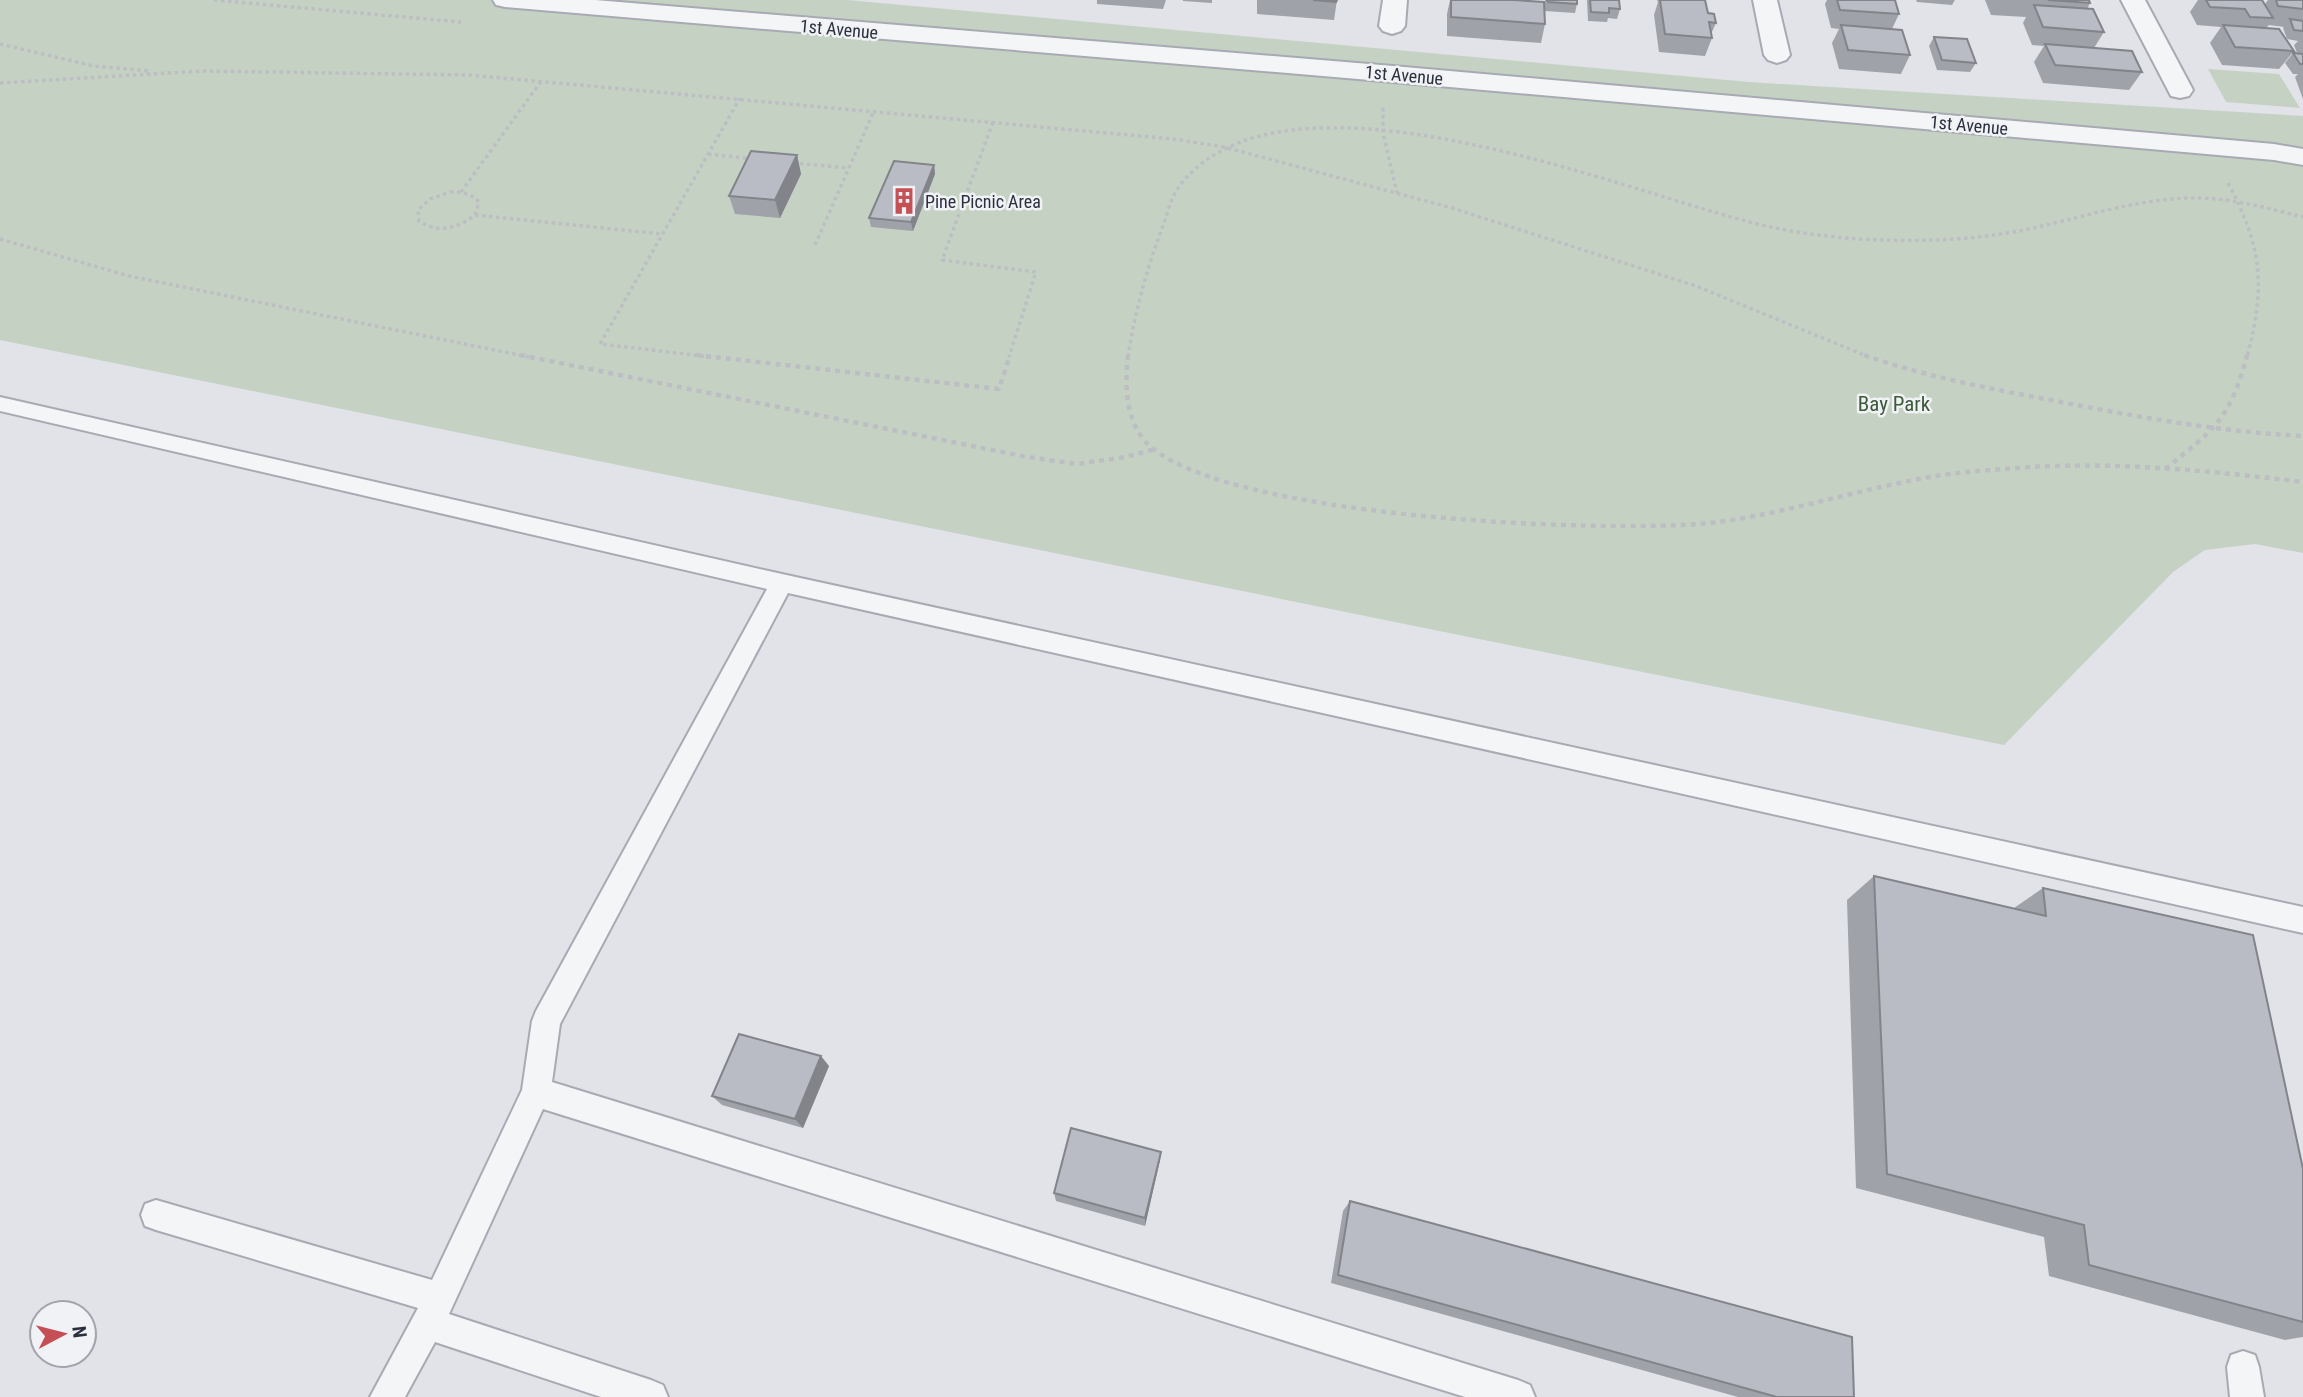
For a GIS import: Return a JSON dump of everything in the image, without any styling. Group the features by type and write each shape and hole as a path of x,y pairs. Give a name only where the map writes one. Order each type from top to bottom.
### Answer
{"street":[{"name":"1st Avenue","path":"505,0 1393,74 2274,152 2303,157"},
{"path":"1392,26 1395,0"},
{"path":"1765,0 1777,55"},
{"path":"2133,0 2180,90"}],"lane":[{"path":"0,404 782,583 2303,920"},
{"path":"387,1397 433,1311 536,1092 546,1021 782,583"},
{"path":"536,1092 1471,1390 1518,1397"},
{"path":"156,1215 433,1311 651,1397"}],"path":[{"path":"214,0 461,22"},
{"path":"0,44 94,66 168,73"},
{"path":"0,83 201,71 457,75 542,80 1173,139 1224,147 1397,193 1696,286 1867,356 1982,387 2147,418 2303,436"},
{"path":"461,192 542,80"},
{"path":"740,98 600,344 999,388 1036,272 942,260 993,122"},
{"path":"1383,102 1383,133 1397,193"},
{"path":"815,245 874,111"},
{"path":"2303,217 2190,197 2122,207 2013,233 1963,238 1838,237 1779,230 1517,154 1437,139 1336,128 1280,132 1224,147 1198,165 1174,193 1148,269 1132,336 1127,376 1127,406 1138,434 1165,459 1234,483 1336,504 1457,520 1565,526 1709,523 1915,480 2037,466 2165,470 2303,482"},
{"path":"708,155 759,159"},
{"path":"785,162 849,168"},
{"path":"2165,470 2215,427 2234,397 2252,339 2257,253 2239,204 2224,176"},
{"path":"475,215 479,202 475,197 461,192 450,192 430,199 418,210 419,221 431,229 450,228 475,215 663,234"},
{"path":"0,239 129,276 1027,457 1077,464 1126,457 1154,449"}],"green space":[{"name":"Bay Park","path":"0,0 847,0 1749,82 2303,116 2303,553 2255,544 2205,550 2173,572 2004,745 0,340"},
{"path":"2208,69 2279,74 2300,108 2226,102"}],"building":[{"path":"1451,0 1544,2 1545,24 1451,17"},
{"path":"1547,0 1577,0 1577,4 1548,2"},
{"path":"1590,0 1619,0 1620,9 1609,8 1609,13 1591,12"},
{"path":"1660,0 1705,0 1708,13 1714,14 1716,23 1709,22 1712,38 1665,34"},
{"path":"1837,0 1895,0 1899,14 1840,10"},
{"path":"2048,0 2089,0 2090,3"},
{"path":"2206,0 2262,0 2273,18 2250,17 2245,9 2210,7"},
{"path":"2276,0 2303,0 2303,9 2278,6"},
{"path":"2034,5 2093,9 2104,32 2043,27"},
{"path":"2290,19 2303,21 2303,31 2294,30"},
{"path":"1841,25 1902,30 1910,55 1848,50"},
{"path":"2223,25 2279,29 2294,51 2235,47"},
{"path":"1934,37 1967,39 1976,63 1942,60"},
{"path":"2045,44 2132,51 2142,72 2055,65"},
{"path":"2293,53 2303,54 2303,64 2300,64"},
{"path":"751,151 797,155 775,200 729,196"},
{"name":"Pine Picnic Area","path":"894,161 934,165 911,222 869,218"},
{"path":"1874,876 2046,916 2043,888 2253,935 2303,1169 2303,1322 2089,1265 2084,1225 1887,1174"},
{"path":"739,1034 821,1056 795,1119 712,1096"},
{"path":"1071,1128 1161,1152 1145,1218 1054,1193"},
{"path":"1350,1201 1852,1337 1854,1397 1777,1397 1338,1275"}],"place":[{"name":"Pine Picnic Area","path":"904,201"}]}
